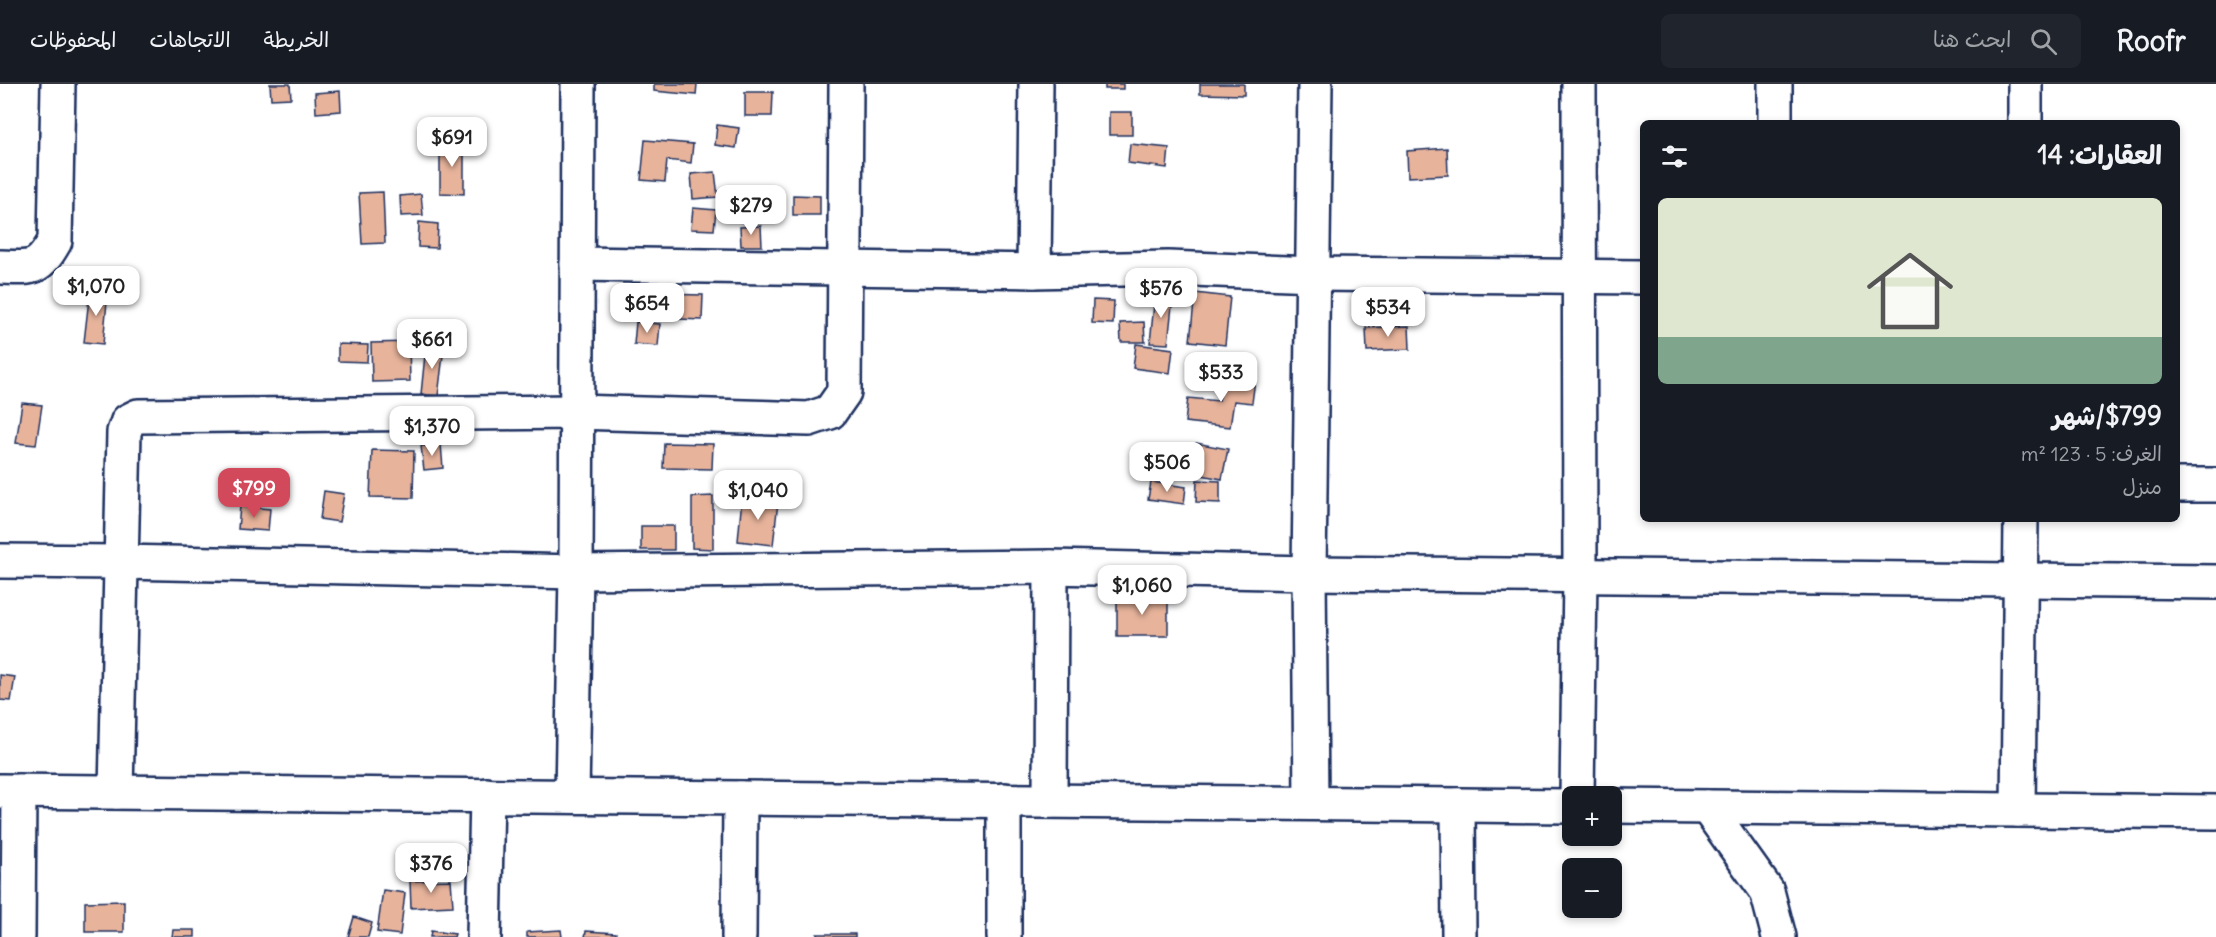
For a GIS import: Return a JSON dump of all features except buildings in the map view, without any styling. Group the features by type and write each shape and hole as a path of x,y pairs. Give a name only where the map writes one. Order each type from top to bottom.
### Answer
{"street":[{"path":"0,267 30,268 45,259 55,241 58,84"},
{"path":"572,796 576,572 578,84"},
{"path":"116,792 124,432 128,421 138,416 576,412 809,419 830,412 844,392 846,84"},
{"path":"1034,271 1036,84"},
{"path":"1311,803 1309,573 1315,84"},
{"path":"1577,786 1580,575 1578,276 1580,84"},
{"path":"1775,84 1775,120"},
{"path":"2025,84 2025,120"},
{"path":"577,264 1034,271 1168,268 1314,274 1640,277"},
{"path":"2180,485 2216,485"},
{"path":"2018,810 2021,522"},
{"path":"0,561 576,572 1051,567 1309,573 2216,582"},
{"path":"1050,801 1051,567"},
{"path":"18,937 9,791 1562,806"},
{"path":"484,937 487,795"},
{"path":"739,937 740,798"},
{"path":"1004,800 1004,937"},
{"path":"1458,805 1459,937"},
{"path":"1622,806 2216,812"},
{"path":"1707,807 1767,891 1779,937"}]}
